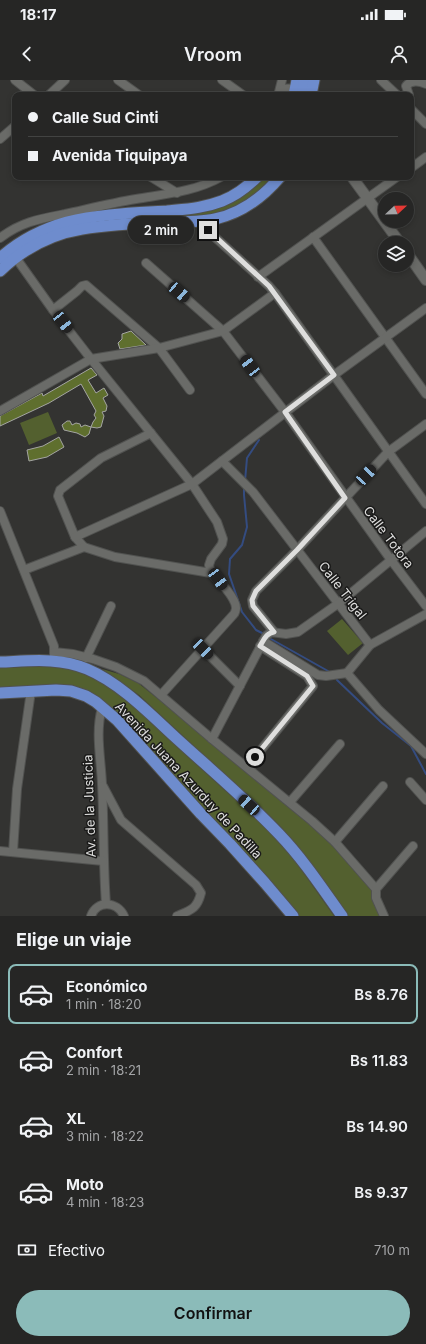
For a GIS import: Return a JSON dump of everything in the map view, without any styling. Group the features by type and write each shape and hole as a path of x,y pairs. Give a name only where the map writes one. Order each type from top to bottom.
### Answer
{"highway":[{"path":"298,90 304,80"},
{"path":"312,92 314,80"},
{"path":"0,258 22,242 55,226 68,222 109,216 190,209 208,205 231,196 253,180"},
{"path":"0,271 35,245 53,237 82,229 121,225 197,221 215,219 229,215 246,207 268,191 277,180"},
{"name":"Avenida Juana Azurduy de Padilla","path":"0,662 42,660 54,656 87,669 106,679 134,700 279,834 342,916"},
{"name":"Avenida Juana Azurduy de Padilla","path":"0,693 56,690 71,691 86,696 102,708 117,720 200,814 265,882 293,916"}],"street":[{"path":"15,80 30,92"},
{"path":"53,92 65,80"},
{"path":"118,80 135,92"},
{"path":"222,80 239,92"},
{"path":"278,92 282,80"},
{"path":"381,80 393,92"},
{"path":"408,92 406,86 408,82 413,80 426,84"},
{"path":"280,92 288,88 298,90"},
{"path":"414,112 426,124"},
{"path":"0,140 12,129"},
{"path":"414,166 426,157"},
{"path":"156,180 177,193"},
{"path":"0,238 21,225 38,219 136,199 177,193 204,185 215,180"},
{"path":"354,180 395,236"},
{"path":"258,277 394,180"},
{"path":"197,221 275,293 426,504"},
{"path":"313,237 426,394"},
{"path":"16,258 91,359 192,484 217,522 223,539 222,544 209,565 211,574"},
{"path":"414,263 426,280"},
{"name":"Calle Totora","path":"146,264 223,331 285,412 345,498 426,606"},
{"path":"54,310 82,286 86,285 159,348 190,390"},
{"path":"0,411 91,359 159,348 223,331 275,293"},
{"path":"75,537 192,484 334,375 426,308"},
{"path":"274,632 253,606 252,600 256,591 297,550 388,452 426,424"},
{"path":"151,434 101,458 60,490 58,496 75,537 84,547 115,557 211,574 218,579 234,601 237,609 234,614 161,694"},
{"name":"Calle Trigal","path":"222,461 253,492 370,645"},
{"path":"0,511 54,646 54,656 86,658 116,667 144,681 212,739 290,802 335,842 376,889"},
{"path":"212,739 266,636 271,632 286,634 298,632 339,603 426,531"},
{"path":"24,570 84,547"},
{"path":"86,658 111,606"},
{"path":"262,644 318,675 326,676 347,672 370,645 426,614"},
{"path":"248,767 313,686 307,676 262,644"},
{"path":"203,649 240,686"},
{"path":"347,672 379,710 426,754"},
{"path":"13,852 17,789 31,691"},
{"name":"Av. de la Justicia","path":"102,708 98,728 102,784 103,861 106,904"},
{"path":"290,802 340,744"},
{"path":"410,782 426,800"},
{"path":"102,784 122,820 196,886 201,893 199,902 192,910 177,916"},
{"path":"335,842 383,786"},
{"path":"384,916 376,898 376,889 413,846"},
{"path":"0,851 103,861"},
{"path":"91,916 95,909 100,905 106,904 116,906 124,916"}],"green space":[{"path":"255,180 272,180 244,204 211,216 158,219 154,215 195,212"},
{"path":"48,412 57,433 29,445 20,423"},
{"path":"342,619 363,643 348,655 327,631"},
{"path":"45,666 78,671 93,678 109,687 140,711 272,833 286,848 334,916 299,916 278,890 89,694 0,689 0,668"},
{"path":"102,669 119,674 138,683 254,775 326,838 373,888 382,916 347,916 298,846 278,824 139,695"}],"building":[{"path":"131,331 146,345 120,349 118,343 122,339 122,334"},
{"path":"91,368 97,375 88,380 96,393 104,388 108,395 103,398 107,406 106,411 102,412 104,416 101,427 91,427 96,418 94,415 96,411 81,384 49,403 0,426 0,416 42,393 43,396"},
{"path":"67,421 70,421 72,425 76,423 80,424 81,427 85,425 91,427 89,434 85,437 77,433 64,430 62,425"},
{"path":"59,437 64,447 47,457 29,461 27,450 43,446"}],"waterway":[{"path":"245,481 247,458 259,440"},
{"path":"244,488 247,527 242,545 230,559 229,574 242,612 256,630 262,633"},
{"path":"271,639 328,671"},
{"path":"337,680 382,723 411,746 426,774"}],"route":[{"path":"208,230 269,286 334,375 285,412 345,498 297,550 256,591 252,600 253,606 274,632 271,632 266,636 260,646 307,676 313,686 255,757"}]}
